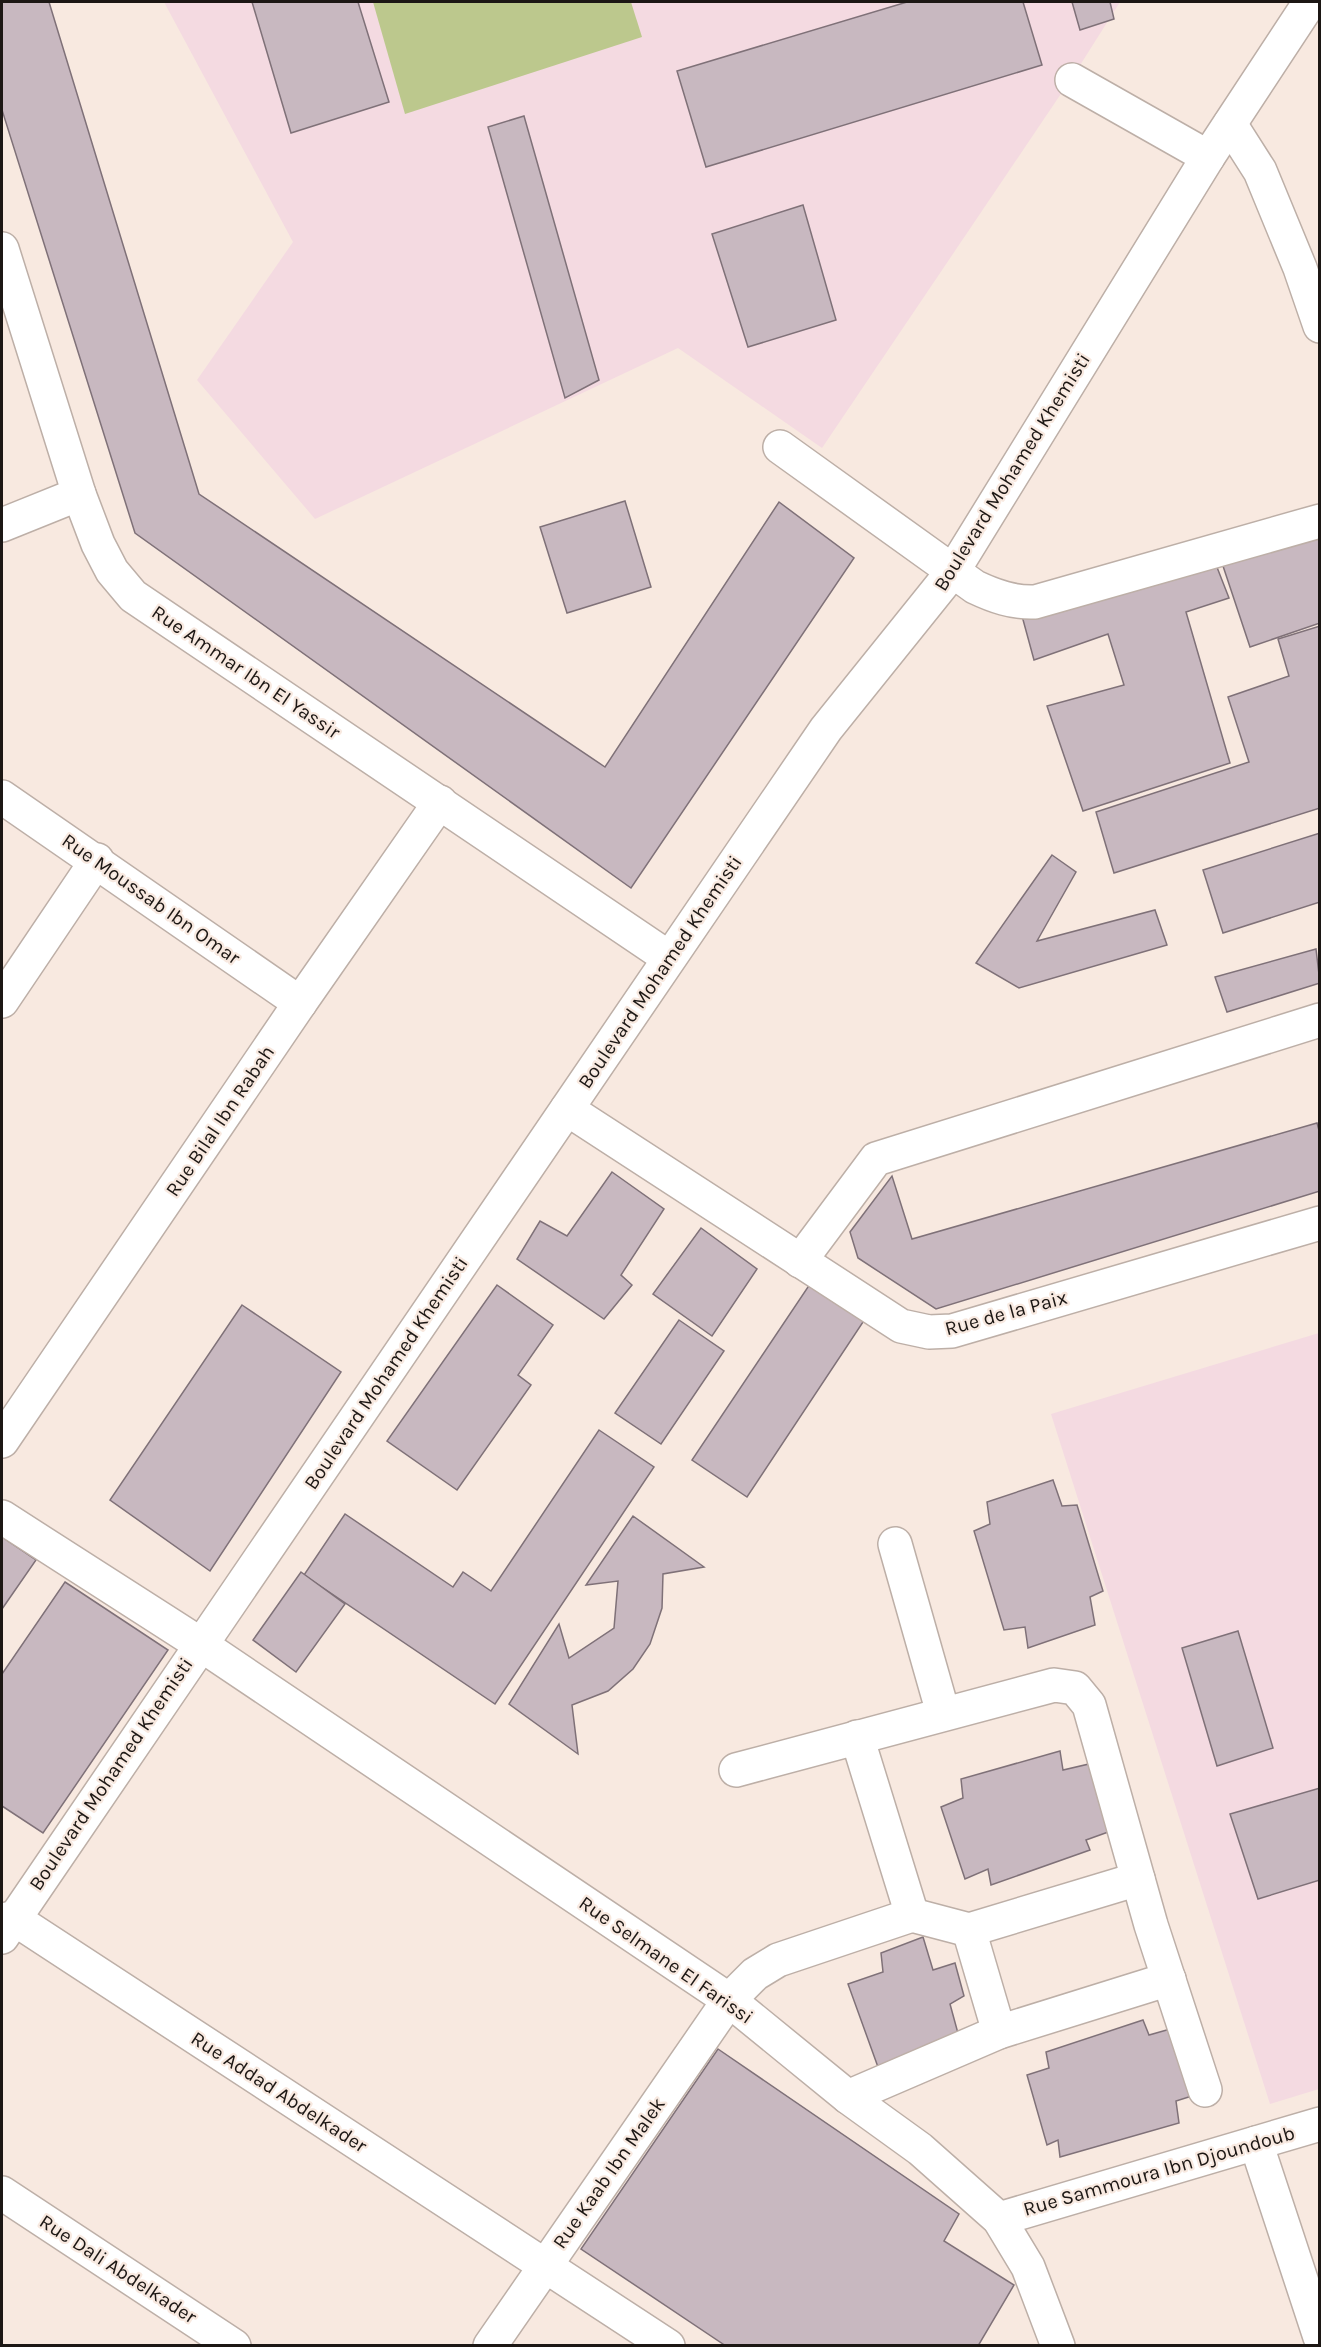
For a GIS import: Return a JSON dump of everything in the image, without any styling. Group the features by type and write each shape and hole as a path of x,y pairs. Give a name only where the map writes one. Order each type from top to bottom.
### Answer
{"street":[{"name":"Boulevard Mohamed Khemisti","path":"5,1925 826,729 953,572 1208,157 1310,2"},
{"path":"1072,80 1208,157"},
{"path":"1230,124 1260,171 1310,266 1320,326"},
{"name":"Rue Ammar Ibn El Yassir","path":"2,252 79,494 112,572 133,596 669,958"},
{"path":"780,447 953,572 993,596 1022,603 1035,602 1320,521"},
{"path":"2,548 10,522 79,494"},
{"name":"Rue Moussab Ibn Omar","path":"2,797 97,860 300,1003"},
{"name":"Rue Bilal Ibn Rabah","path":"2,1441 300,1003 440,802"},
{"path":"2,1001 97,860"},
{"path":"800,1261 876,1159 1320,1020"},
{"name":"Rue de la Paix","path":"567,1109 900,1326 928,1332 952,1332 1320,1223"},
{"name":"Rue Selmane El Farissi","path":"2,1517 200,1644 729,2000 848,2097 920,2150 999,2219 1028,2267 1048,2338"},
{"path":"895,1544 943,1713"},
{"path":"736,1770 1054,1685 1075,1688 1089,1705 1138,1879 1205,2090"},
{"path":"857,1737 912,1915 969,1930 1138,1879"},
{"name":"Rue Kaab Ibn Malek","path":"490,2346 729,2000 755,1974 778,1960 912,1915"},
{"name":"Rue Addad Abdelkader","path":"5,1925 546,2265 668,2346"},
{"path":"969,1930 999,2032"},
{"path":"848,2097 999,2032 1169,1979"},
{"name":"Rue Sammoura Ibn Djoundoub","path":"999,2219 1320,2124"},
{"path":"1256,2143 1320,2337"},
{"name":"Rue Dali Abdelkader","path":"2,2193 234,2346"}],"shaded area":[{"path":"164,2 1120,2 1077,70 822,448 678,348 315,519 197,380 293,242"},
{"path":"1319,1333 1319,2089 1270,2104 1051,1414"}],"green space":[{"path":"373,2 631,2 642,37 405,114"}],"building":[{"path":"2,2 49,2 199,494 605,767 779,502 854,558 631,888 135,533 2,110"},
{"path":"252,2 358,2 389,102 291,133"},
{"path":"907,2 1023,2 1042,65 706,167 677,71"},
{"path":"1072,2 1110,2 1114,19 1080,30"},
{"path":"524,116 599,380 565,398 488,127"},
{"path":"803,205 836,320 748,347 712,234"},
{"path":"625,501 651,587 567,613 540,527"},
{"path":"1320,532 1320,623 1250,647 1221,560"},
{"path":"1213,557 1229,598 1186,612 1230,763 1083,811 1047,706 1124,685 1108,634 1034,660 1022,616"},
{"path":"1320,626 1320,808 1114,873 1096,812 1249,762 1228,697 1289,676 1278,639"},
{"path":"1320,833 1320,902 1223,933 1203,870"},
{"path":"1052,855 1076,872 1037,941 1155,910 1167,945 1019,988 976,963"},
{"path":"1316,949 1320,983 1227,1012 1215,977"},
{"path":"1317,1123 1320,1134 1320,1191 936,1309 858,1258 850,1232 892,1176 912,1239"},
{"path":"612,1172 664,1209 621,1275 632,1285 604,1319 517,1259 540,1221 567,1236"},
{"path":"701,1228 757,1269 712,1336 653,1294"},
{"path":"814,1278 869,1313 747,1497 692,1460"},
{"path":"497,1285 553,1325 518,1375 531,1385 457,1490 387,1441"},
{"path":"242,1305 341,1372 210,1571 110,1500"},
{"path":"679,1320 724,1351 661,1444 615,1413"},
{"path":"599,1430 654,1467 495,1704 304,1575 345,1514 453,1587 463,1572 491,1591"},
{"path":"1053,1480 1062,1506 1077,1505 1103,1591 1090,1597 1095,1625 1028,1648 1025,1627 1004,1630 974,1531 990,1524 987,1502"},
{"path":"633,1516 704,1567 663,1574 662,1608 650,1644 633,1669 608,1691 572,1705 578,1754 509,1704 559,1624 569,1658 614,1628 618,1581 586,1585"},
{"path":"2,1537 36,1560 2,1609"},
{"path":"301,1572 345,1604 296,1672 253,1640"},
{"path":"65,1582 168,1650 43,1833 2,1806 2,1674"},
{"path":"1238,1631 1273,1748 1217,1766 1182,1648"},
{"path":"1060,1751 1063,1770 1089,1764 1111,1831 1086,1840 1090,1850 991,1885 988,1869 965,1879 941,1807 963,1798 961,1779"},
{"path":"1320,1788 1320,1880 1258,1899 1230,1814"},
{"path":"923,1937 933,1970 955,1963 964,1996 950,2004 959,2037 878,2067 848,1984 883,1972 881,1953"},
{"path":"1143,2020 1149,2035 1174,2028 1195,2095 1176,2101 1179,2123 1060,2157 1058,2140 1047,2145 1027,2075 1049,2068 1046,2052"},
{"path":"718,2049 959,2214 944,2241 1014,2285 978,2346 726,2346 581,2249"}]}
